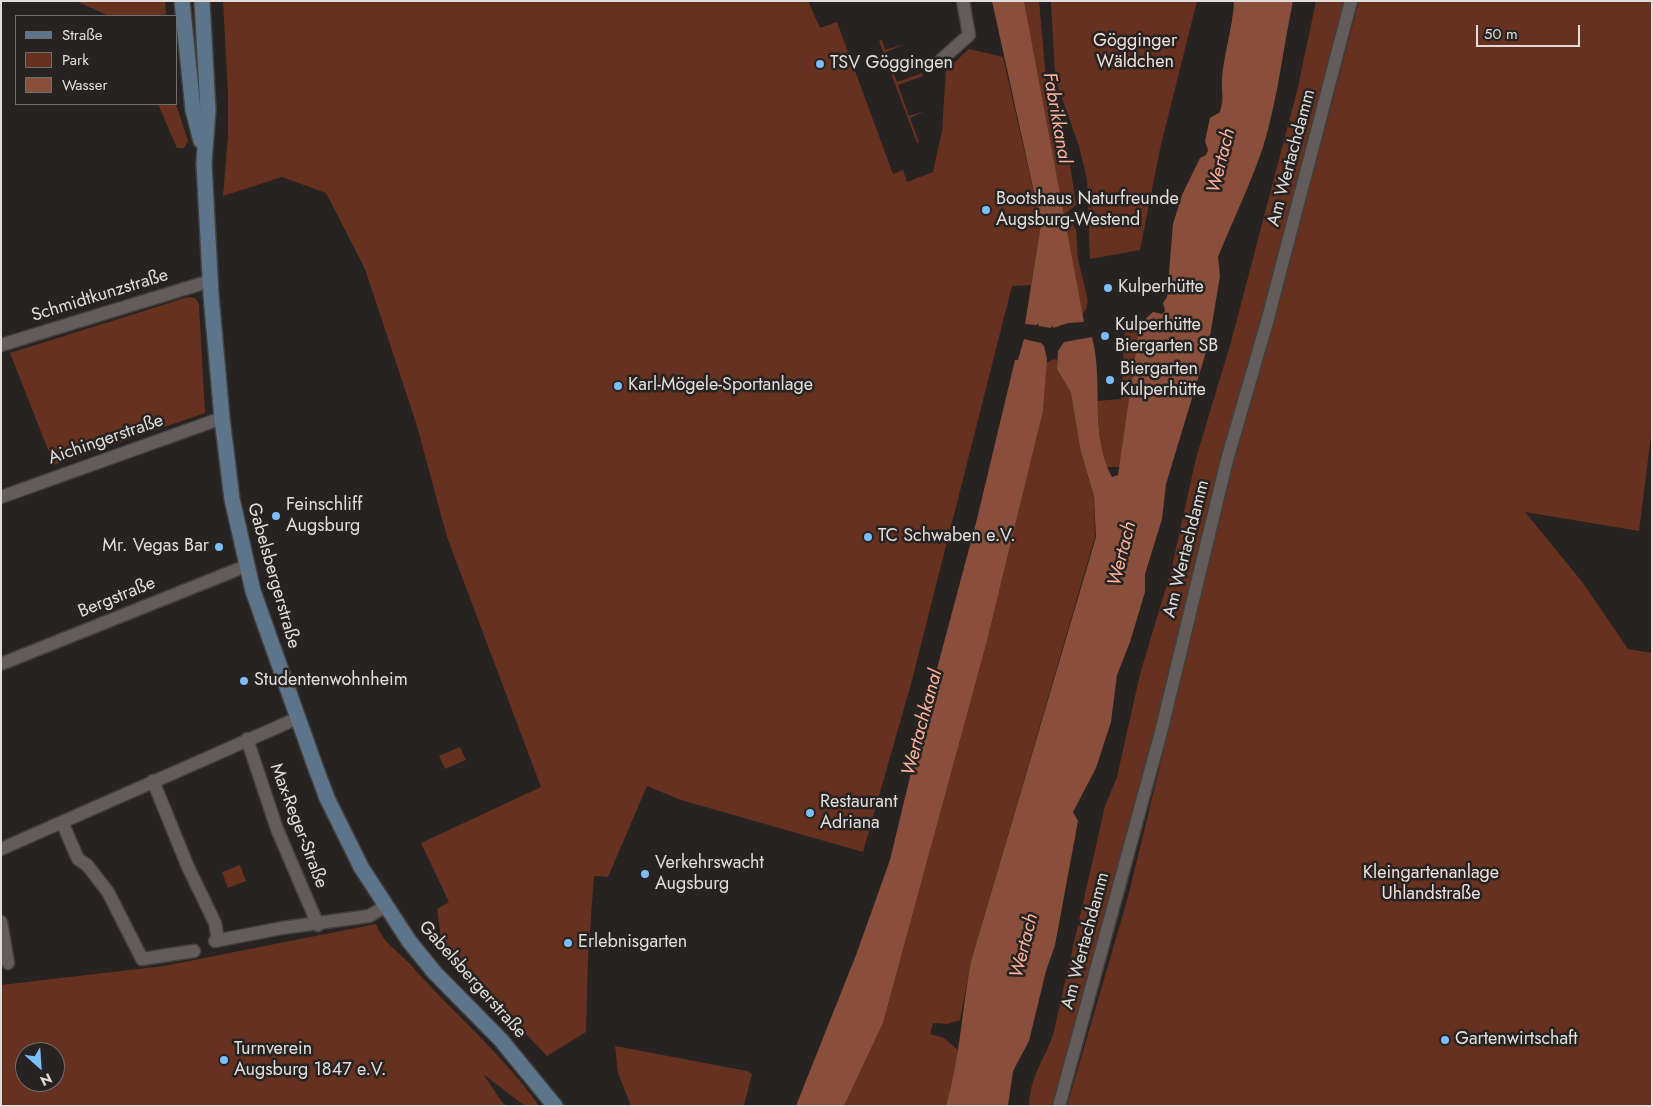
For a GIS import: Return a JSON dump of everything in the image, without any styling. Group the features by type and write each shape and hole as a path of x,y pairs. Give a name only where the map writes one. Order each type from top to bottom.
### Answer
{"street":[{"name":"Gabelsbergerstraße","path":"182,1 193,110 204,152"},
{"name":"Gabelsbergerstraße","path":"202,1 208,110 204,152 210,281 222,418 232,499 246,566 272,650 331,807 358,862 386,906 435,973 501,1040 555,1106"},
{"path":"942,59 970,35 963,1"},
{"name":"Am Wertachdamm","path":"1059,1106 1161,732 1227,460 1270,312 1351,1"},
{"name":"Schmidtkunzstraße","path":"1,346 210,281"},
{"name":"Aichingerstraße","path":"1,497 222,418"},
{"name":"Bergstraße","path":"1,664 246,566"},
{"path":"1,849 298,718"},
{"name":"Max-Reger-Straße","path":"247,739 277,829 318,925"},
{"path":"152,781 188,867 215,923 217,941 282,928 318,925 369,916 386,906"},
{"path":"62,822 78,859 87,865 108,892 142,959 194,951"},
{"path":"1,922 8,962"}],"green space":[{"path":"55,1 165,1 166,15 107,15 78,2"},
{"name":"Karl-Mögele-Sportanlage","path":"223,1 808,1 820,28 837,22 893,174 903,170 907,182 933,172 942,131 946,70 969,49 1003,57 1041,224 1031,285 1012,286 911,684 863,852 681,800 647,786 608,877 594,876 588,958 586,1032 547,1056 442,946 437,909 449,902 421,843 541,787 447,537 417,426 365,269 326,193 282,177 223,196 228,136 228,92"},
{"path":"1024,1 1039,1 1047,89 1068,150 1076,205 1065,214 1076,229 1078,259 1088,301 1086,310 1082,314"},
{"name":"Gögginger Wäldchen","path":"1051,1 1197,1 1160,149 1140,250 1090,259 1087,179 1079,146 1055,78"},
{"path":"1316,1 1346,1 1157,730 1054,1106 1029,1106 1034,1078 1053,1035 1105,806 1117,777 1140,674 1171,571 1196,458 1231,342 1298,87"},
{"name":"Kleingartenanlage Uhlandstraße","path":"1359,1 1652,1 1652,428 1639,531 1525,512 1583,583 1628,649 1652,653 1652,1106 1067,1106 1128,897 1232,469 1276,315"},
{"path":"882,40 885,50 905,44 886,52 897,82 922,73 923,76 898,85 909,116 925,111 910,118 919,142 917,143 879,41"},
{"path":"158,105 176,105 188,141 184,148 177,148"},
{"path":"188,297 195,298 199,304 205,413 54,465 10,353"},
{"path":"1140,324 1121,467 1106,467 1100,443 1097,401 1121,399 1125,327"},
{"path":"1054,359 1057,360 1057,369 1071,393 1080,448 1094,498 1095,537 971,961 960,1020 947,1024 933,1023 930,1034 944,1038 958,1050 956,1072 946,1106 844,1106 883,1023 987,641 1043,411 1046,363"},
{"path":"460,747 466,760 445,769 439,756"},
{"path":"240,865 246,881 228,888 222,872"},
{"path":"376,924 387,941 510,1069 539,1106 525,1106 483,1074 502,1102 507,1106 1,1106 1,985 164,966"},
{"path":"615,1046 747,1071 752,1074 744,1106 631,1106 618,1073"}],"water":[{"path":"992,1 1024,1 1084,322 1068,323 1053,328 1052,325 1051,328 1039,326 1038,323 1037,325 1025,324 1041,224"},
{"name":"Wertach","path":"1234,1 1293,1 1269,126 1254,172 1218,257 1220,276 1209,342 1166,484 1162,519 1145,574 1145,592 1130,642 1117,675 1111,722 1096,768 1073,812 1078,821 1055,945 1046,971 1029,1041 1013,1071 1008,1106 946,1106 958,1052 971,961 1096,537 1094,497 1080,448 1071,393 1057,369 1058,351 1064,342 1092,337 1097,372 1101,444 1105,461 1112,477 1118,475 1140,324 1153,312 1162,314 1165,311 1163,303 1167,297 1173,224 1182,195 1200,158 1206,155 1208,150 1205,141 1210,118 1220,112 1223,98 1223,71"},
{"name":"Wertachkanal","path":"1024,339 1041,343 1044,346 1047,359 1043,411 987,641 883,1023 844,1106 796,1106 856,955 890,860 927,706 977,519 1015,360 1018,360"}],"place":[{"name":"TSV Göggingen","path":"820,64"},
{"name":"Bootshaus Naturfreunde Augsburg-Westend","path":"986,210"},
{"name":"Kulperhütte","path":"1108,288"},
{"name":"Kulperhütte Biergarten SB","path":"1105,336"},
{"name":"Biergarten Kulperhütte","path":"1110,380"},
{"name":"Karl-Mögele-Sportanlage","path":"618,386"},
{"name":"Feinschliff Augsburg","path":"276,516"},
{"name":"TC Schwaben e.V.","path":"868,537"},
{"name":"Mr. Vegas Bar","path":"219,547"},
{"name":"Studentenwohnheim","path":"244,681"},
{"name":"Restaurant Adriana","path":"810,813"},
{"name":"Verkehrswacht Augsburg","path":"645,874"},
{"name":"Erlebnisgarten","path":"568,943"},
{"name":"Gartenwirtschaft","path":"1445,1040"},
{"name":"Turnverein Augsburg 1847 e.V.","path":"224,1060"}],"water label":[{"name":"Fabrikkanal","path":"1056,118"}]}
